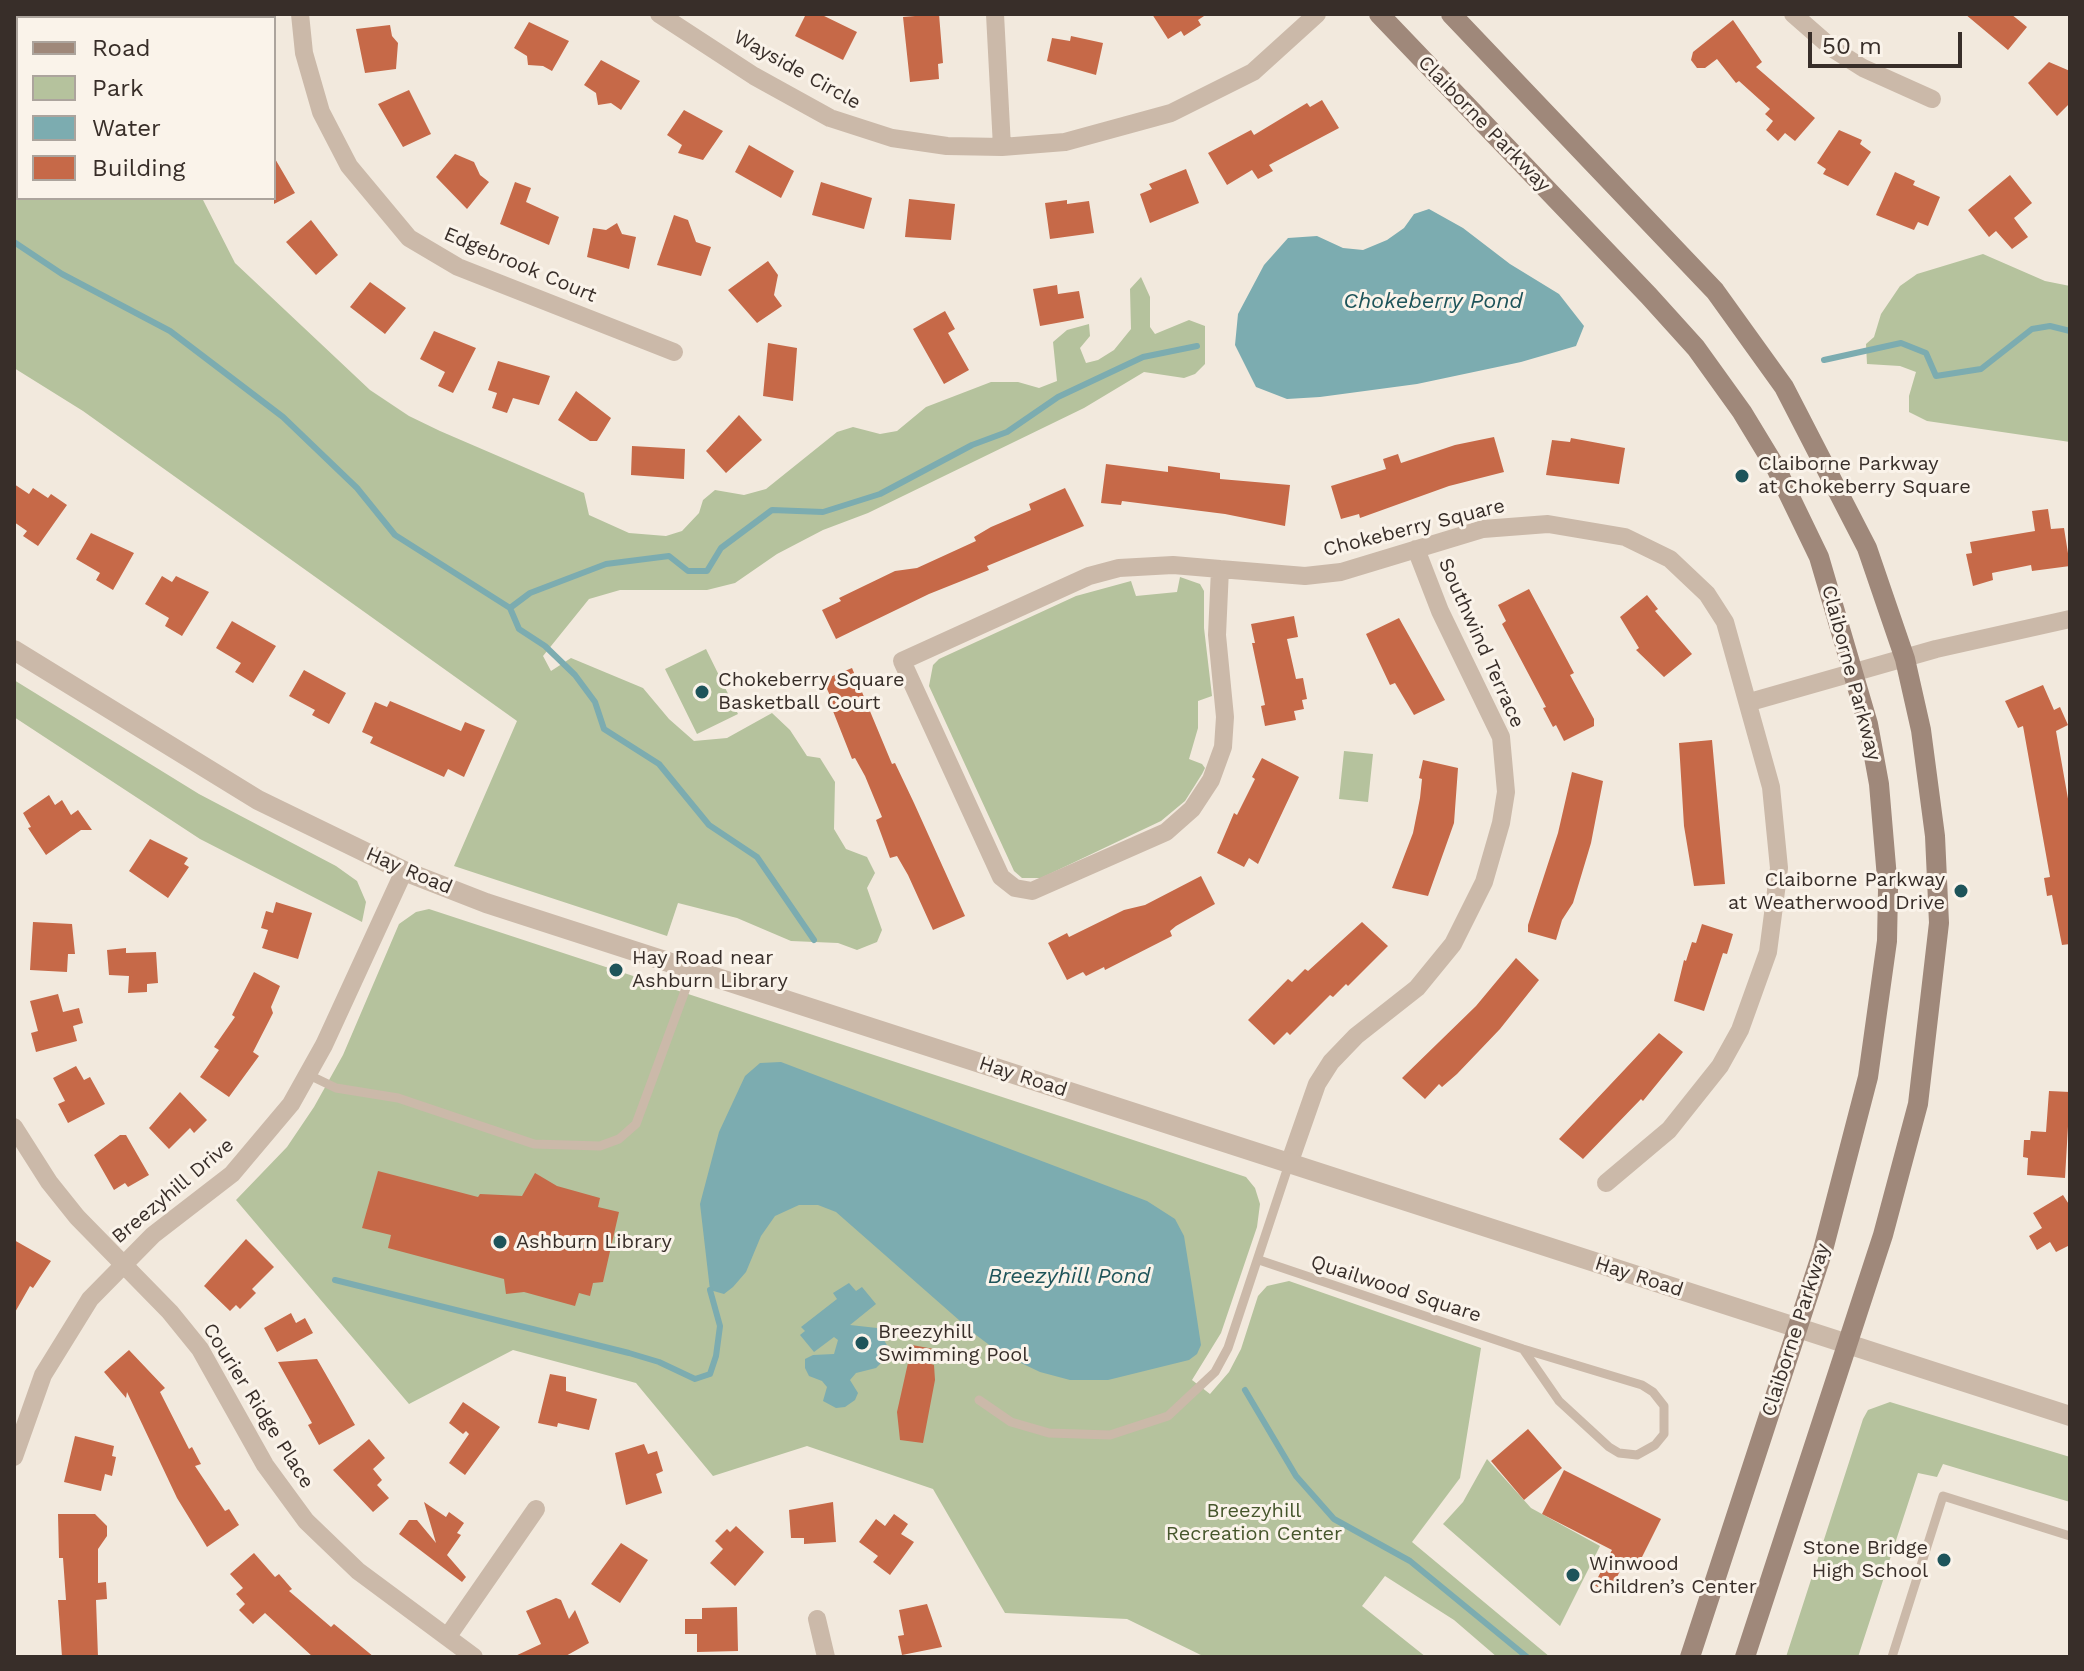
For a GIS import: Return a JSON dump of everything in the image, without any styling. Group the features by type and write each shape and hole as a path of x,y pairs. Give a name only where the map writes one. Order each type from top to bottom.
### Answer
{"main road":[{"name":"Claiborne Parkway","path":"1379,14 1649,296 1696,348 1742,412 1803,520 1819,557 1868,724 1880,799 1888,890 1887,941 1868,1077 1854,1142 1690,1657"},
{"path":"1451,14 1675,246 1752,340 1784,387 1838,486 1867,548 1905,659 1921,730 1935,836 1937,966 1925,1062 1904,1162 1745,1657"}],"street":[{"name":"Edgebrook Court","path":"300,14 304,53 321,112 349,166 409,238 458,267 674,352"},
{"name":"Wayside Circle","path":"659,14 754,76 830,118 892,138 947,146 1002,147 1065,142 1171,113 1253,72 1317,14"},
{"path":"995,14 1002,147"},
{"path":"1793,14 1833,49 1863,68 1932,99"},
{"name":"Chokeberry Square","path":"1220,569 1217,635 1225,717 1221,755 1202,795 1166,832 1032,891 1015,888 1001,877 902,661 1104,571 1173,565 1305,576 1341,572 1483,529 1515,524 1582,528 1641,543 1677,564 1707,594 1732,637 1771,787 1779,868 1768,952 1751,1004 1720,1066 1669,1130 1606,1183"},
{"name":"Southwind Terrace","path":"1289,1164 1317,1084 1331,1062 1356,1036 1417,988 1453,944 1484,882 1501,823 1506,792 1501,737 1440,611 1416,549"},
{"path":"1750,702 1854,672 2070,619"},
{"name":"Hay Road","path":"14,650 258,800 404,871 486,903 2070,1416"},
{"name":"Breezyhill Drive","path":"14,1457 25,1417 49,1364 90,1299 122,1263 232,1174 264,1141 309,1075 404,871"},
{"name":"Courier Ridge Place","path":"14,1127 49,1182 170,1312 200,1349 265,1465 306,1521 358,1571 474,1657"},
{"path":"448,1636 536,1509"},
{"path":"817,1619 826,1657"}],"lane":[{"path":"309,1075 336,1088 398,1098 534,1144 600,1146 619,1139 636,1124 693,969"},
{"path":"979,1400 1011,1422 1049,1433 1110,1435 1168,1416 1215,1372 1241,1313 1289,1164"},
{"name":"Quailwood Square","path":"1259,1260 1523,1349 1642,1385 1653,1392 1664,1406 1664,1434 1655,1445 1637,1455 1619,1453 1609,1447 1559,1401 1523,1349"},
{"path":"1892,1657 1943,1496 2070,1536"}],"green space":[{"path":"14,108 16,200 203,200 235,263 370,390 409,416 440,431 584,493 589,515 629,533 666,536 682,531 699,513 703,500 715,490 744,495 766,489 837,432 853,427 880,434 897,431 926,407 991,382 1018,382 1039,388 1057,381 1053,342 1067,330 1089,324 1090,336 1080,348 1086,363 1114,350 1131,329 1130,289 1141,277 1150,297 1150,327 1155,334 1189,320 1205,326 1205,364 1195,374 1184,378 1144,372 1084,408 868,513 823,530 777,554 735,583 707,590 620,590 589,599 543,656 551,671 571,658 643,688 669,719 694,741 727,738 772,713 790,730 807,756 820,758 835,782 834,829 846,849 867,857 875,873 867,888 882,930 877,942 857,950 838,943 791,941 737,918 678,903 667,936 454,866 517,721 83,411 14,368"},
{"path":"1983,254 2045,281 2070,286 2070,442 1927,421 1909,412 1909,396 1916,372 1900,366 1867,364 1866,344 1874,337 1881,314 1900,286 1917,274"},
{"path":"1180,577 1200,584 1204,591 1204,628 1212,696 1198,701 1198,728 1189,759 1202,764 1205,768 1202,774 1185,801 1161,821 1041,878 1022,878 1014,871 929,686 933,665 939,659 1076,596 1131,581 1136,596 1177,592"},
{"name":"Chokeberry Square Basketball Court","path":"706,649 738,714 697,734 665,669"},
{"path":"14,680 199,794 336,866 357,881 366,902 362,922 200,839 14,717"},
{"path":"1344,751 1373,754 1368,802 1339,799"},
{"name":"Breezyhill Recreation Center","path":"429,909 1246,1177 1255,1188 1260,1204 1257,1227 1221,1333 1192,1380 1210,1394 1229,1372 1241,1349 1258,1296 1267,1286 1289,1281 1481,1348 1460,1478 1412,1542 1550,1657 1497,1657 1454,1620 1385,1576 1362,1606 1426,1657 1205,1657 1127,1619 1005,1613 933,1489 807,1446 713,1476 636,1383 513,1350 409,1404 236,1200 287,1147 314,1107 343,1055 399,924 416,912"},
{"path":"1890,1402 2070,1457 2070,1502 1943,1464 1937,1477 1918,1473 1858,1657 1786,1657 1863,1419 1868,1410"},
{"path":"1487,1459 1531,1508 1600,1546 1560,1626 1443,1524 1463,1502"}],"water":[{"name":"Chokeberry Pond","path":"1429,209 1463,228 1510,264 1559,294 1584,326 1576,346 1521,362 1417,384 1320,397 1287,399 1256,387 1235,345 1238,314 1264,265 1288,238 1317,236 1343,248 1363,250 1387,240 1404,228 1414,214"},
{"name":"Breezyhill Pond","path":"781,1062 1147,1201 1175,1219 1184,1236 1201,1345 1197,1354 1189,1360 1108,1380 1070,1380 1040,1372 1000,1353 976,1335 836,1212 818,1205 799,1205 775,1216 761,1236 746,1272 733,1287 724,1294 710,1290 700,1204 719,1132 745,1076 760,1063"},
{"name":"Breezyhill Swimming Pool","path":"849,1283 856,1291 862,1287 876,1304 850,1325 877,1328 888,1347 886,1358 876,1368 856,1373 850,1380 858,1393 855,1400 845,1407 836,1408 823,1401 827,1387 822,1381 809,1376 805,1359 813,1355 834,1354 838,1340 834,1337 814,1352 800,1335 805,1331 801,1327 837,1299 833,1293"}],"building":[{"path":"806,14 820,14 857,32 843,60 795,36"},
{"path":"939,14 943,63 938,64 939,79 910,82 903,17"},
{"path":"1152,14 1207,14 1198,20 1201,25 1184,36 1181,31 1168,39"},
{"path":"1965,14 2011,14 2027,27 2008,50"},
{"path":"1733,20 1762,62 1756,67 1815,118 1795,141 1785,133 1778,141 1766,130 1773,121 1765,114 1770,109 1739,81 1736,83 1717,59 1705,68 1697,68 1691,60 1693,52"},
{"path":"529,22 569,41 552,71 543,66 528,65 527,56 514,48"},
{"path":"390,25 392,36 398,43 396,69 365,73 356,29"},
{"path":"1071,36 1103,43 1096,75 1047,61 1052,38 1070,41"},
{"path":"601,60 640,81 621,110 611,103 598,105 596,93 584,85"},
{"path":"2049,62 2070,71 2070,103 2057,116 2028,83"},
{"path":"409,90 431,134 403,147 378,104"},
{"path":"1322,100 1339,128 1269,165 1273,171 1258,179 1252,170 1227,185 1208,153 1251,130 1254,135 1307,103 1310,107"},
{"path":"684,110 723,131 703,160 678,153 682,145 667,135"},
{"path":"1839,130 1862,140 1860,144 1871,152 1848,186 1823,174 1826,169 1817,163"},
{"path":"749,145 794,171 781,198 735,172"},
{"path":"455,154 474,162 480,175 489,182 467,209 436,177"},
{"path":"276,160 295,193 274,204 276,200"},
{"path":"1186,169 1199,203 1150,223 1140,194 1152,189 1149,184"},
{"path":"1895,172 1915,181 1913,185 1940,197 1928,226 1918,222 1914,230 1876,215"},
{"path":"2010,175 2032,203 2014,218 2028,237 2012,249 1996,231 1989,237 1968,210"},
{"path":"515,182 531,188 526,202 559,217 549,245 500,224"},
{"path":"821,182 872,198 864,229 812,215"},
{"path":"909,199 955,204 951,240 905,237"},
{"path":"1067,200 1067,204 1089,201 1094,233 1050,239 1045,203"},
{"path":"674,215 688,220 696,242 711,247 701,276 657,265"},
{"path":"311,220 338,255 316,275 286,242"},
{"path":"617,223 622,234 636,237 629,269 587,257 593,228 606,230"},
{"path":"768,261 778,275 774,295 782,306 757,323 728,290"},
{"path":"370,282 406,308 385,334 350,307"},
{"path":"1057,285 1058,294 1079,291 1084,318 1040,326 1033,289"},
{"path":"945,311 955,329 948,333 969,370 944,384 913,329"},
{"path":"434,331 476,348 453,393 438,386 445,372 420,359"},
{"path":"768,343 797,348 793,401 763,396"},
{"path":"498,361 550,376 539,405 513,398 507,413 492,408 497,393 488,390"},
{"path":"576,391 611,418 597,441 590,441 558,420"},
{"path":"739,415 762,440 726,473 706,451"},
{"path":"1494,437 1504,472 1449,486 1360,518 1359,514 1341,519 1331,486 1386,469 1383,459 1398,454 1401,463 1455,445"},
{"path":"1571,438 1625,448 1619,484 1546,475 1552,440 1570,442"},
{"path":"632,446 685,449 684,479 631,475"},
{"path":"1106,464 1168,472 1168,466 1220,473 1220,479 1290,485 1285,526 1225,514 1122,501 1121,505 1101,503"},
{"path":"14,484 29,494 33,488 48,498 51,494 67,505 38,546 23,536 27,531 14,522"},
{"path":"1065,488 1084,526 987,566 989,570 929,594 836,639 822,610 841,601 839,598 895,571 917,568 976,541 974,537 991,527 1031,510 1029,504"},
{"path":"2048,509 2051,529 2064,528 2070,566 2032,571 2031,565 1992,573 1993,580 1973,586 1966,554 1972,553 1970,542 2035,531 2032,511"},
{"path":"91,533 134,553 113,590 96,580 100,573 76,559"},
{"path":"162,576 172,582 176,576 209,592 182,636 165,626 169,618 145,604"},
{"path":"1529,589 1574,673 1570,675 1594,719 1594,726 1564,741 1556,725 1553,727 1543,708 1546,707 1502,624 1506,621 1498,605"},
{"path":"1647,595 1658,609 1655,611 1692,654 1664,677 1636,650 1639,648 1620,617"},
{"path":"1294,616 1298,637 1287,639 1296,679 1303,678 1307,699 1302,700 1304,709 1294,711 1296,720 1265,726 1261,706 1265,705 1251,624"},
{"path":"1399,618 1445,700 1414,715 1395,683 1390,685 1366,634"},
{"path":"232,621 276,646 253,683 235,672 241,663 216,648"},
{"path":"852,668 892,764 895,763 965,916 933,930 897,856 890,858 876,820 882,817 865,776 855,758 852,759 829,701 832,700 823,680"},
{"path":"304,670 346,693 329,724 312,715 315,710 289,696"},
{"path":"2043,685 2054,710 2060,707 2068,725 2056,731 2070,810 2070,944 2062,945 2052,895 2047,896 2044,878 2050,877 2023,726 2018,728 2005,701"},
{"path":"390,701 461,731 465,722 485,730 464,777 448,769 444,777 370,743 373,737 362,732 375,702 387,707"},
{"path":"1712,740 1725,884 1694,886 1684,826 1679,743"},
{"path":"1262,758 1299,777 1258,864 1249,858 1244,867 1217,853 1234,813 1237,815 1255,779 1252,777"},
{"path":"1423,760 1458,768 1454,823 1428,896 1392,888 1413,833"},
{"path":"1572,772 1603,781 1591,843 1573,903 1562,920 1556,940 1528,932 1528,925 1558,833"},
{"path":"49,795 55,805 62,800 71,815 78,810 92,830 81,830 46,855 28,828 31,827 23,813"},
{"path":"150,839 188,858 184,864 189,867 168,898 129,871"},
{"path":"1201,876 1215,904 1176,926 1170,931 1172,936 1105,970 1104,967 1086,976 1083,972 1067,980 1048,943 1067,933 1069,937 1124,910 1145,905"},
{"path":"276,902 312,913 298,959 262,948 268,930 261,928 266,911 273,913"},
{"path":"33,922 72,924 75,954 68,954 67,972 30,970"},
{"path":"1362,922 1388,946 1348,986 1346,984 1333,997 1330,995 1290,1035 1287,1032 1274,1045 1248,1020 1288,979 1292,982 1305,969 1308,971"},
{"path":"1702,924 1733,934 1727,954 1723,953 1704,1011 1674,1001 1684,960 1692,942 1696,943"},
{"path":"126,948 126,953 156,952 158,983 147,984 147,992 128,993 129,976 109,975 107,950"},
{"path":"1516,958 1539,980 1500,1029 1457,1074 1442,1087 1439,1084 1425,1099 1402,1078 1476,1006"},
{"path":"254,972 280,986 271,1007 273,1013 253,1052 259,1056 229,1097 200,1077 219,1050 214,1047 235,1017 232,1015"},
{"path":"58,994 63,1012 79,1008 83,1023 73,1026 77,1041 36,1052 31,1033 38,1031 30,1001"},
{"path":"1659,1033 1683,1052 1643,1101 1641,1099 1583,1159 1559,1139"},
{"path":"76,1066 84,1080 90,1077 105,1104 68,1123 58,1104 65,1101 53,1078"},
{"path":"2049,1091 2070,1092 2065,1178 2027,1175 2028,1158 2023,1157 2024,1140 2030,1140 2031,1131 2046,1132"},
{"path":"180,1092 207,1120 194,1133 190,1128 169,1149 149,1128"},
{"path":"120,1135 126,1135 149,1175 128,1187 125,1183 114,1190 94,1155"},
{"name":"Ashburn Library","path":"378,1171 478,1197 480,1194 522,1196 535,1173 557,1186 600,1198 598,1207 619,1212 603,1282 593,1283 590,1296 579,1293 575,1306 524,1292 506,1294 504,1279 388,1248 391,1235 362,1228"},
{"path":"2063,1195 2070,1206 2070,1245 2056,1252 2050,1242 2037,1250 2029,1236 2042,1228 2033,1213"},
{"path":"246,1239 274,1267 252,1289 256,1293 240,1309 236,1305 230,1311 204,1286"},
{"path":"14,1240 51,1261 33,1288 30,1286 14,1314"},
{"path":"291,1313 296,1323 305,1318 313,1333 277,1352 264,1328"},
{"path":"912,1345 934,1349 931,1364 934,1365 935,1380 923,1443 900,1440 897,1412"},
{"path":"129,1350 165,1388 160,1392 189,1449 192,1447 201,1464 195,1466 225,1511 229,1509 239,1525 207,1547 177,1498 127,1392 126,1398 104,1372"},
{"path":"317,1359 355,1425 319,1445 308,1425 312,1423 278,1362"},
{"path":"550,1374 566,1377 566,1391 597,1399 589,1430 558,1423 557,1427 538,1423"},
{"path":"463,1402 500,1427 465,1475 449,1463 469,1434 466,1431 463,1434 449,1423"},
{"path":"1528,1429 1562,1468 1524,1500 1491,1461"},
{"path":"75,1436 114,1446 112,1456 116,1457 112,1476 105,1474 101,1491 64,1482"},
{"path":"369,1439 385,1458 373,1469 382,1480 377,1485 389,1498 373,1512 333,1470"},
{"path":"644,1444 648,1454 657,1451 663,1471 656,1474 662,1493 626,1505 615,1453"},
{"name":"Winwood Children’s Center","path":"1564,1470 1661,1519 1639,1563 1627,1557 1609,1593 1594,1585 1612,1550 1542,1514"},
{"path":"424,1502 446,1517 449,1512 464,1523 457,1533 461,1535 447,1555 466,1577 462,1582 399,1534 409,1520 417,1520 436,1543"},
{"path":"833,1502 836,1542 804,1544 804,1538 791,1538 789,1510"},
{"path":"58,1514 95,1514 107,1526 107,1536 98,1549 98,1583 106,1582 107,1599 96,1600 98,1657 62,1657 58,1600 66,1600 63,1558 59,1558"},
{"path":"894,1514 908,1524 901,1534 914,1542 890,1575 873,1562 878,1556 859,1542 876,1519 885,1526"},
{"path":"736,1526 764,1552 735,1586 710,1563 723,1549 715,1541 727,1529 730,1532"},
{"path":"621,1543 648,1560 620,1603 591,1584"},
{"path":"254,1553 275,1577 279,1574 292,1589 289,1591 331,1627 334,1624 374,1657 313,1657 265,1613 253,1624 239,1610 245,1604 236,1594 243,1588 230,1574"},
{"path":"556,1598 561,1600 569,1619 575,1610 589,1643 564,1657 513,1657 541,1644 526,1611"},
{"path":"927,1604 942,1647 902,1655 898,1636 904,1635 899,1610"},
{"path":"737,1607 738,1651 697,1652 697,1634 685,1634 685,1619 702,1619 702,1608"}],"waterway":[{"path":"14,242 62,274 170,331 283,417 357,488 395,535 510,608 519,629 545,646 575,675 595,702 604,729 659,764 709,825 757,857 814,940"},
{"path":"1824,360 1901,343 1926,353 1936,376 1981,369 2032,329 2050,326 2070,331"},
{"path":"510,608 530,593 606,564 669,556 688,571 707,571 721,548 772,510 823,512 880,494 972,445 1007,432 1058,397 1143,357 1197,346"},
{"path":"335,1280 629,1353 659,1362 695,1379 710,1374 716,1356 720,1326 710,1290"},
{"path":"1245,1390 1296,1476 1334,1519 1410,1561 1527,1657"}],"place":[{"name":"Claiborne Parkway at Chokeberry Square","path":"1742,476"},
{"name":"Chokeberry Square Basketball Court","path":"702,692"},
{"name":"Claiborne Parkway at Weatherwood Drive","path":"1961,891"},
{"name":"Hay Road near Ashburn Library","path":"616,970"},
{"name":"Ashburn Library","path":"500,1242"},
{"name":"Breezyhill Swimming Pool","path":"862,1343"},
{"name":"Stone Bridge High School","path":"1944,1560"},
{"name":"Winwood Children’s Center","path":"1573,1575"}]}
